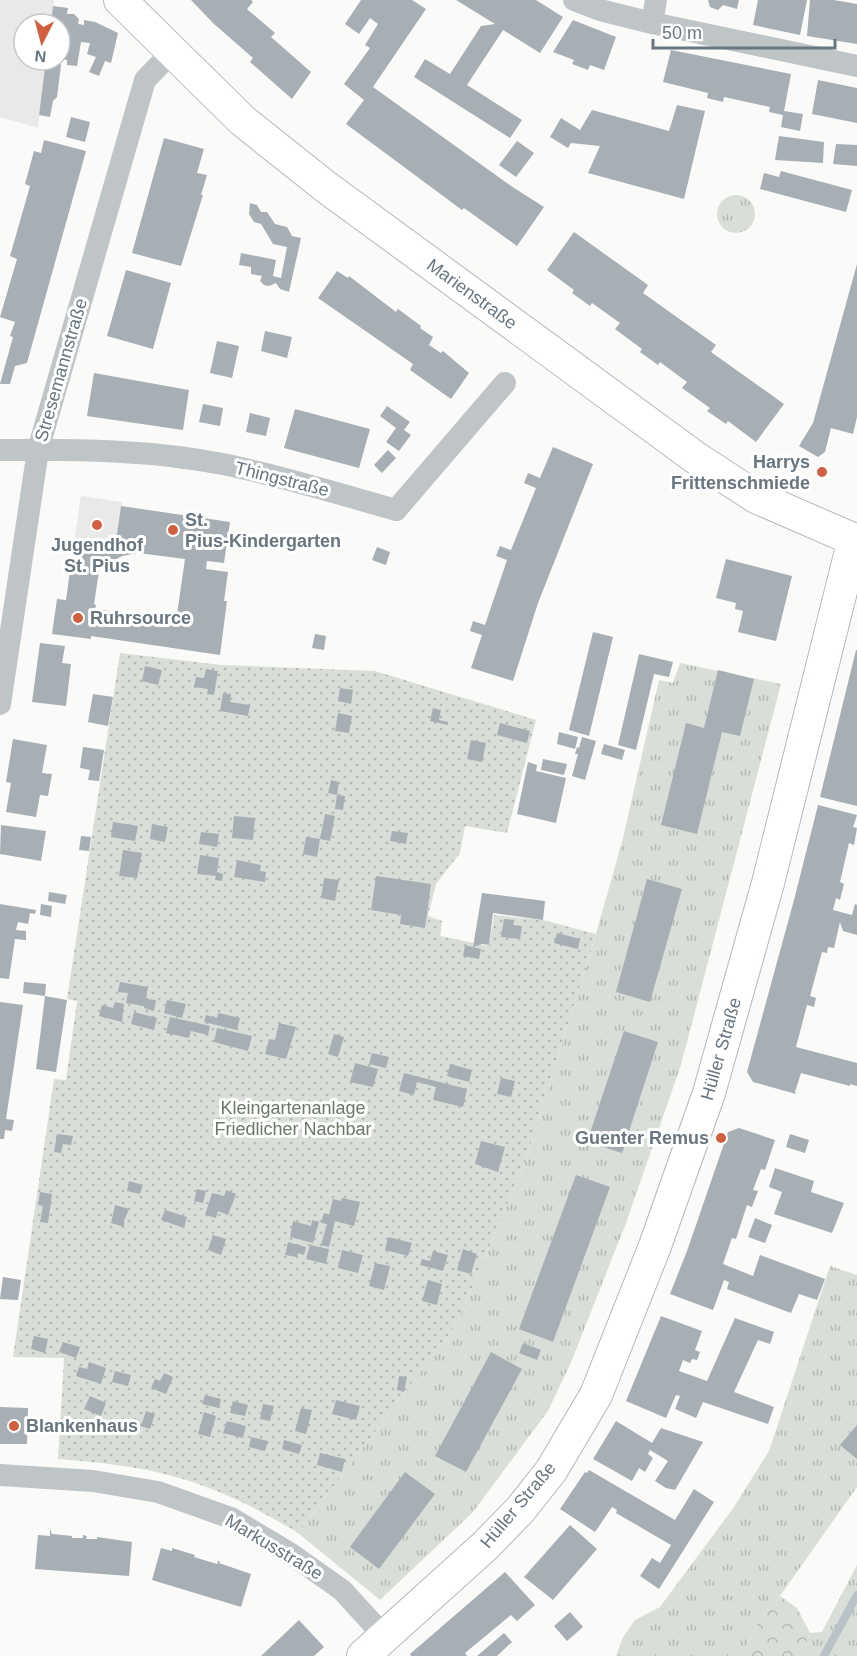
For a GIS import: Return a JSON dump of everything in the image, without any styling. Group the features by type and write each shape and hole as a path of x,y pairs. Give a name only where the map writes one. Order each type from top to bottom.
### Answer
{"street":[{"name":"Marienstraße","path":"120,0 243,121 326,187 696,458 756,497 856,535"},
{"path":"574,0 600,10 652,23 857,66"},
{"path":"652,23 656,0"},
{"name":"Stresemannstraße","path":"0,704 38,450 145,80 171,52"},
{"name":"Thingstraße","path":"0,450 130,452 226,465 286,479 396,510 505,384"},
{"name":"Hüller Straße","path":"374,1647 485,1546 520,1510 551,1471 596,1395 655,1246 709,1093 773,862 856,535"},
{"name":"Markusstraße","path":"0,1475 93,1481 158,1492 231,1518 291,1554 342,1590 374,1647"}],"shaded area":[{"path":"0,0 54,0 52,12 12,12 12,72 45,72 38,128 0,117"},
{"name":"Jugendhof St. Pius","path":"81,496 122,502 115,548 74,542"}],"green space":[{"path":"736,195 749,201 755,214 749,227 736,233 723,227 717,214 723,201"},
{"name":"Kleingartenanlage Friedlicher Nachbar","path":"120,653 221,665 375,671 536,720 507,833 465,826 460,853 436,884 428,916 442,921 440,936 489,946 494,915 543,920 596,934 523,1168 456,1325 298,1533 237,1500 189,1481 130,1467 58,1459 64,1358 13,1357 54,1079 66,1080 77,1001 67,999"},
{"path":"680,663 781,684 681,1065 626,1223 572,1360 548,1411 473,1512 380,1600 298,1533 456,1325 523,1168 596,934 623,838 659,680 673,683"},
{"path":"830,1266 857,1275 857,1487 757,1625 742,1656 616,1656 623,1637 635,1620 660,1607 734,1507 769,1451"},
{"path":"857,1565 857,1656 802,1656 810,1633 822,1632"},
{"path":"780,1596 797,1608 810,1633 802,1656 742,1656 757,1625"}],"building":[{"path":"191,0 251,0 253,2 247,9 275,33 271,37 311,72 292,99 250,62 253,58 214,24"},
{"path":"361,0 412,0 426,9 373,87 544,207 517,246 464,208 462,210 346,124 364,100 344,84 370,48 365,45 378,24 370,18 359,34 345,24"},
{"path":"456,0 536,0 563,17 540,53 503,30 467,85 522,120 510,138 414,77 425,59 450,74 481,26 495,24"},
{"path":"708,0 739,0 737,9 723,5 718,10 710,7"},
{"path":"758,0 807,0 800,35 753,25"},
{"path":"810,0 834,0 857,4 857,44 807,36"},
{"path":"53,6 68,8 67,12 52,12"},
{"path":"72,14 79,19 78,24 84,25 84,20 95,22 118,33 111,63 105,61 99,76 89,72 96,57 87,54 90,43 81,42 77,66 72,66"},
{"path":"573,20 616,37 604,70 590,65 588,70 572,64 574,60 553,52"},
{"path":"671,50 791,74 784,111 803,114 800,131 781,127 783,115 769,112 770,107 724,97 723,102 707,98 708,93 663,82"},
{"path":"44,72 60,72 57,97 53,101 50,117 39,115"},
{"path":"818,80 857,88 857,123 812,114"},
{"path":"677,105 705,111 684,199 588,173 600,146 571,143 568,148 550,137 561,118 580,130 592,110 669,131"},
{"path":"71,117 90,122 85,142 66,137"},
{"path":"779,136 824,142 823,163 775,160"},
{"path":"164,138 204,149 197,173 207,175 181,266 132,253"},
{"path":"44,140 86,151 27,363 15,366 10,384 0,384 15,322 0,317 17,259 10,256 30,186 25,184 34,151 41,153"},
{"path":"517,141 534,153 516,177 499,165"},
{"path":"836,144 857,145 857,166 833,164"},
{"path":"781,171 852,190 846,212 760,189 764,173 779,177"},
{"path":"250,203 257,205 261,212 267,212 275,224 287,227 292,236 301,238 289,292 280,289 276,283 269,286 264,285 260,281 262,276 251,274 251,267 239,265 241,253 276,260 273,276 281,278 287,247 273,244 261,224 254,222 249,214"},
{"path":"574,232 648,285 643,293 716,345 711,352 784,404 756,442 728,421 726,424 707,411 710,408 682,388 687,382 660,362 658,365 640,352 642,349 615,329 620,323 592,303 590,306 572,293 574,290 547,270"},
{"path":"857,264 857,417 853,434 831,428 825,452 818,457 799,446 813,423"},
{"path":"126,270 171,283 153,349 107,336"},
{"path":"337,271 348,278 349,276 396,312 398,309 421,326 420,328 433,337 429,345 441,353 443,351 469,373 451,399 410,370 413,364 318,298"},
{"path":"265,331 292,337 287,358 261,351"},
{"path":"217,341 239,346 232,378 210,373"},
{"path":"94,373 189,390 183,430 87,416"},
{"path":"203,404 223,408 220,426 199,422"},
{"path":"387,406 410,422 404,430 411,435 399,451 386,442 396,428 380,416"},
{"path":"295,409 370,429 359,468 284,448"},
{"path":"250,413 270,418 266,436 246,432"},
{"path":"553,447 593,464 538,603 513,681 471,668 482,635 470,631 473,621 485,625 507,560 496,556 500,546 511,550 536,488 524,483 528,473 540,478"},
{"path":"388,450 396,458 382,473 374,465"},
{"path":"121,506 230,522 224,563 207,561 206,569 228,572 220,655 91,636 91,639 52,634 57,599 66,600 74,542 115,548","holes":["138,553 185,559 176,621 95,609 101,558 115,560"]},
{"path":"377,547 390,552 386,565 372,560"},
{"path":"726,559 792,576 776,641 738,632 743,611 735,609 736,603 716,598"},
{"path":"593,632 613,637 589,736 569,730"},
{"path":"315,634 326,636 324,650 312,648"},
{"path":"40,643 65,646 62,663 71,664 66,706 32,702"},
{"path":"857,650 857,806 820,797"},
{"path":"639,654 673,662 669,677 654,674 636,750 618,745"},
{"path":"145,666 162,670 158,685 142,681"},
{"path":"206,669 218,671 214,695 207,694 208,689 194,687 196,677 204,678"},
{"path":"718,670 754,679 740,736 722,732 697,834 661,825 686,723 704,728"},
{"path":"340,688 353,690 351,704 338,701"},
{"path":"223,693 231,694 230,702 250,705 248,716 220,711"},
{"path":"93,694 113,697 108,726 88,722"},
{"path":"433,708 441,710 439,720 448,722 448,725 430,721"},
{"path":"338,713 352,716 349,733 335,731"},
{"path":"500,723 530,731 527,743 497,735"},
{"path":"559,732 578,737 575,749 557,744"},
{"path":"582,737 596,741 585,780 572,776 578,754 575,754"},
{"path":"13,739 47,745 42,773 52,774 48,796 40,795 36,817 6,812 11,783 6,782"},
{"path":"471,740 486,743 482,762 467,759"},
{"path":"604,744 625,750 622,760 601,754"},
{"path":"83,747 104,750 99,781 88,780 90,770 80,768"},
{"path":"543,759 567,764 564,775 541,770"},
{"path":"528,762 537,765 536,771 566,778 556,823 517,814"},
{"path":"331,780 339,782 337,795 328,793"},
{"path":"337,795 345,796 343,810 335,809"},
{"path":"818,805 857,815 853,827 857,828 854,845 849,843 840,882 844,884 840,900 836,898 833,910 852,915 855,904 857,905 857,935 843,931 840,922 834,948 828,947 827,953 822,952 810,996 816,998 814,1007 807,1005 796,1047 857,1063 857,1086 801,1073 796,1094 753,1082 747,1072"},
{"path":"325,814 335,816 330,841 320,839"},
{"path":"234,816 255,818 253,840 232,838"},
{"path":"113,822 138,826 135,841 111,837"},
{"path":"152,824 168,827 165,842 150,839"},
{"path":"1,825 46,831 41,861 0,854"},
{"path":"392,831 408,833 406,844 390,841"},
{"path":"201,832 219,834 217,847 199,844"},
{"path":"81,836 91,837 89,851 79,850"},
{"path":"306,837 320,839 317,857 303,854"},
{"path":"123,850 142,853 137,878 119,876"},
{"path":"200,855 219,858 217,872 223,874 222,881 215,880 216,876 197,874"},
{"path":"237,860 261,865 260,871 266,872 265,882 234,877"},
{"path":"376,876 431,884 425,928 400,924 401,915 371,910"},
{"path":"324,878 339,880 335,901 321,898"},
{"path":"647,879 682,889 650,1002 616,992"},
{"path":"49,892 67,895 65,904 48,901"},
{"path":"482,893 545,901 543,920 493,913 489,945 482,944 473,947"},
{"path":"0,904 36,910 35,914 30,913 28,924 18,922 16,930 26,931 26,940 15,939 9,979 0,978"},
{"path":"41,904 52,906 51,917 40,915"},
{"path":"504,919 514,920 513,925 522,926 520,939 501,937"},
{"path":"557,933 580,939 578,949 554,943"},
{"path":"465,945 481,949 479,959 463,956"},
{"path":"24,982 46,984 45,996 23,993"},
{"path":"120,982 148,987 146,999 156,1000 154,1011 144,1006 126,1003 128,993 118,992"},
{"path":"45,996 67,1000 56,1072 36,1069"},
{"path":"167,1000 186,1004 182,1018 164,1013"},
{"path":"0,1002 23,1005 6,1119 14,1120 12,1131 5,1130 4,1139 0,1139"},
{"path":"115,1002 124,1004 122,1022 99,1016 102,1005 113,1008"},
{"path":"134,1012 157,1018 154,1030 131,1024"},
{"path":"218,1013 240,1018 237,1030 204,1022 206,1015 217,1018"},
{"path":"170,1017 210,1026 208,1035 191,1031 189,1038 166,1033"},
{"path":"279,1023 296,1027 286,1059 265,1054 269,1039 275,1040"},
{"path":"217,1028 252,1036 248,1051 214,1042"},
{"path":"624,1031 658,1042 622,1153 587,1142"},
{"path":"334,1034 344,1037 338,1057 328,1054"},
{"path":"372,1053 389,1057 386,1068 369,1064"},
{"path":"355,1063 378,1069 373,1087 350,1082"},
{"path":"450,1064 472,1070 469,1082 447,1076"},
{"path":"404,1073 467,1089 463,1107 433,1100 436,1087 417,1082 414,1095 399,1091"},
{"path":"501,1078 515,1081 511,1097 497,1094"},
{"path":"739,1128 775,1140 765,1170 761,1169 753,1190 758,1191 752,1207 747,1205 736,1239 732,1238 723,1264 753,1276 760,1255 825,1279 817,1300 799,1294 791,1313 727,1289 729,1282 724,1280 713,1310 670,1294 728,1132"},
{"path":"57,1134 73,1136 71,1145 63,1144 61,1153 54,1152"},
{"path":"790,1134 809,1140 805,1153 786,1147"},
{"path":"481,1141 505,1147 498,1172 475,1164"},
{"path":"775,1168 814,1181 811,1192 844,1203 832,1233 774,1214 782,1192 769,1187"},
{"path":"576,1175 610,1187 553,1342 519,1329"},
{"path":"129,1181 143,1185 140,1194 127,1191"},
{"path":"197,1189 206,1191 203,1203 194,1201"},
{"path":"226,1190 236,1194 228,1215 218,1211 216,1218 205,1215 212,1193 224,1196"},
{"path":"40,1192 52,1194 48,1223 40,1222 43,1206 38,1205"},
{"path":"342,1198 360,1202 354,1226 335,1221 329,1247 321,1245 327,1224 321,1223 324,1213 329,1215 333,1199 341,1201"},
{"path":"115,1205 129,1209 124,1227 111,1223"},
{"path":"165,1210 187,1217 184,1228 161,1220"},
{"path":"755,1218 772,1225 765,1243 748,1237"},
{"path":"312,1220 319,1222 313,1243 290,1237 293,1221 311,1226"},
{"path":"213,1235 226,1239 221,1255 208,1250"},
{"path":"388,1237 412,1243 408,1256 385,1250"},
{"path":"288,1242 306,1247 304,1255 298,1253 297,1257 285,1255"},
{"path":"310,1245 329,1249 326,1264 306,1259"},
{"path":"463,1249 477,1254 471,1274 457,1270"},
{"path":"342,1250 363,1255 358,1273 338,1268"},
{"path":"433,1251 448,1255 443,1271 420,1265 422,1259 430,1261"},
{"path":"375,1263 390,1266 384,1290 369,1286"},
{"path":"3,1277 21,1280 18,1300 0,1299"},
{"path":"428,1280 442,1284 437,1305 422,1301"},
{"path":"661,1316 702,1331 695,1350 700,1352 697,1360 692,1359 690,1363 683,1360 679,1371 707,1381 735,1318 774,1332 770,1344 758,1340 734,1392 774,1407 768,1424 703,1402 696,1418 675,1409 680,1396 676,1395 666,1418 626,1401"},
{"path":"34,1336 48,1339 45,1353 31,1349"},
{"path":"63,1342 80,1347 76,1358 59,1352"},
{"path":"523,1343 541,1350 537,1360 519,1353"},
{"path":"491,1352 522,1369 466,1472 435,1456"},
{"path":"89,1362 106,1368 101,1384 76,1376 79,1367 87,1369"},
{"path":"115,1371 131,1375 128,1386 112,1382"},
{"path":"164,1373 173,1377 166,1394 151,1388 155,1379 160,1381"},
{"path":"399,1376 407,1377 404,1392 397,1390"},
{"path":"205,1395 221,1399 219,1408 202,1404"},
{"path":"90,1396 106,1403 101,1416 84,1409"},
{"path":"336,1400 360,1406 356,1420 332,1414"},
{"path":"233,1401 248,1405 245,1416 230,1413"},
{"path":"263,1404 274,1406 270,1421 260,1419"},
{"name":"Blankenhaus","path":"0,1407 28,1408 27,1444 0,1444"},
{"path":"301,1408 312,1410 306,1434 295,1431"},
{"path":"146,1411 155,1414 150,1429 141,1426"},
{"path":"204,1412 216,1416 210,1437 198,1434"},
{"path":"227,1421 246,1426 243,1438 223,1433"},
{"path":"616,1421 652,1443 661,1428 703,1442 675,1490 666,1488 655,1481 668,1461 650,1450 648,1454 653,1458 645,1472 639,1468 632,1481 593,1459"},
{"path":"857,1425 857,1459 840,1445"},
{"path":"251,1437 268,1441 265,1451 249,1447"},
{"path":"284,1440 302,1445 299,1454 282,1449"},
{"path":"320,1453 345,1459 342,1472 317,1465"},
{"path":"589,1470 675,1520 694,1489 714,1502 659,1589 640,1576 652,1558 660,1563 671,1545 616,1513 617,1510 612,1507 595,1532 560,1509 585,1472"},
{"path":"405,1472 435,1494 379,1569 350,1547"},
{"path":"570,1525 597,1549 553,1600 524,1577"},
{"path":"50,1529 52,1534 72,1536 72,1538 83,1538 83,1535 87,1536 86,1539 97,1539 97,1537 132,1542 129,1576 35,1569 38,1535 50,1536"},
{"path":"161,1548 172,1551 172,1548 217,1564 220,1561 219,1563 251,1574 241,1607 152,1580"},
{"path":"505,1572 535,1605 517,1621 511,1615 465,1653 467,1656 411,1656 410,1654"},
{"path":"570,1612 583,1627 567,1641 554,1626"},
{"path":"299,1620 324,1647 314,1656 261,1656"},
{"path":"504,1633 512,1642 497,1656 477,1656"}],"waterway":[{"path":"824,1656 857,1595"}],"place":[{"name":"Harrys Frittenschmiede","path":"822,472"},
{"name":"Jugendhof St. Pius","path":"97,525"},
{"name":"St. Pius-Kindergarten","path":"173,530"},
{"name":"Ruhrsource","path":"78,618"},
{"name":"Guenter Remus","path":"721,1138"},
{"name":"Blankenhaus","path":"14,1426"}]}
